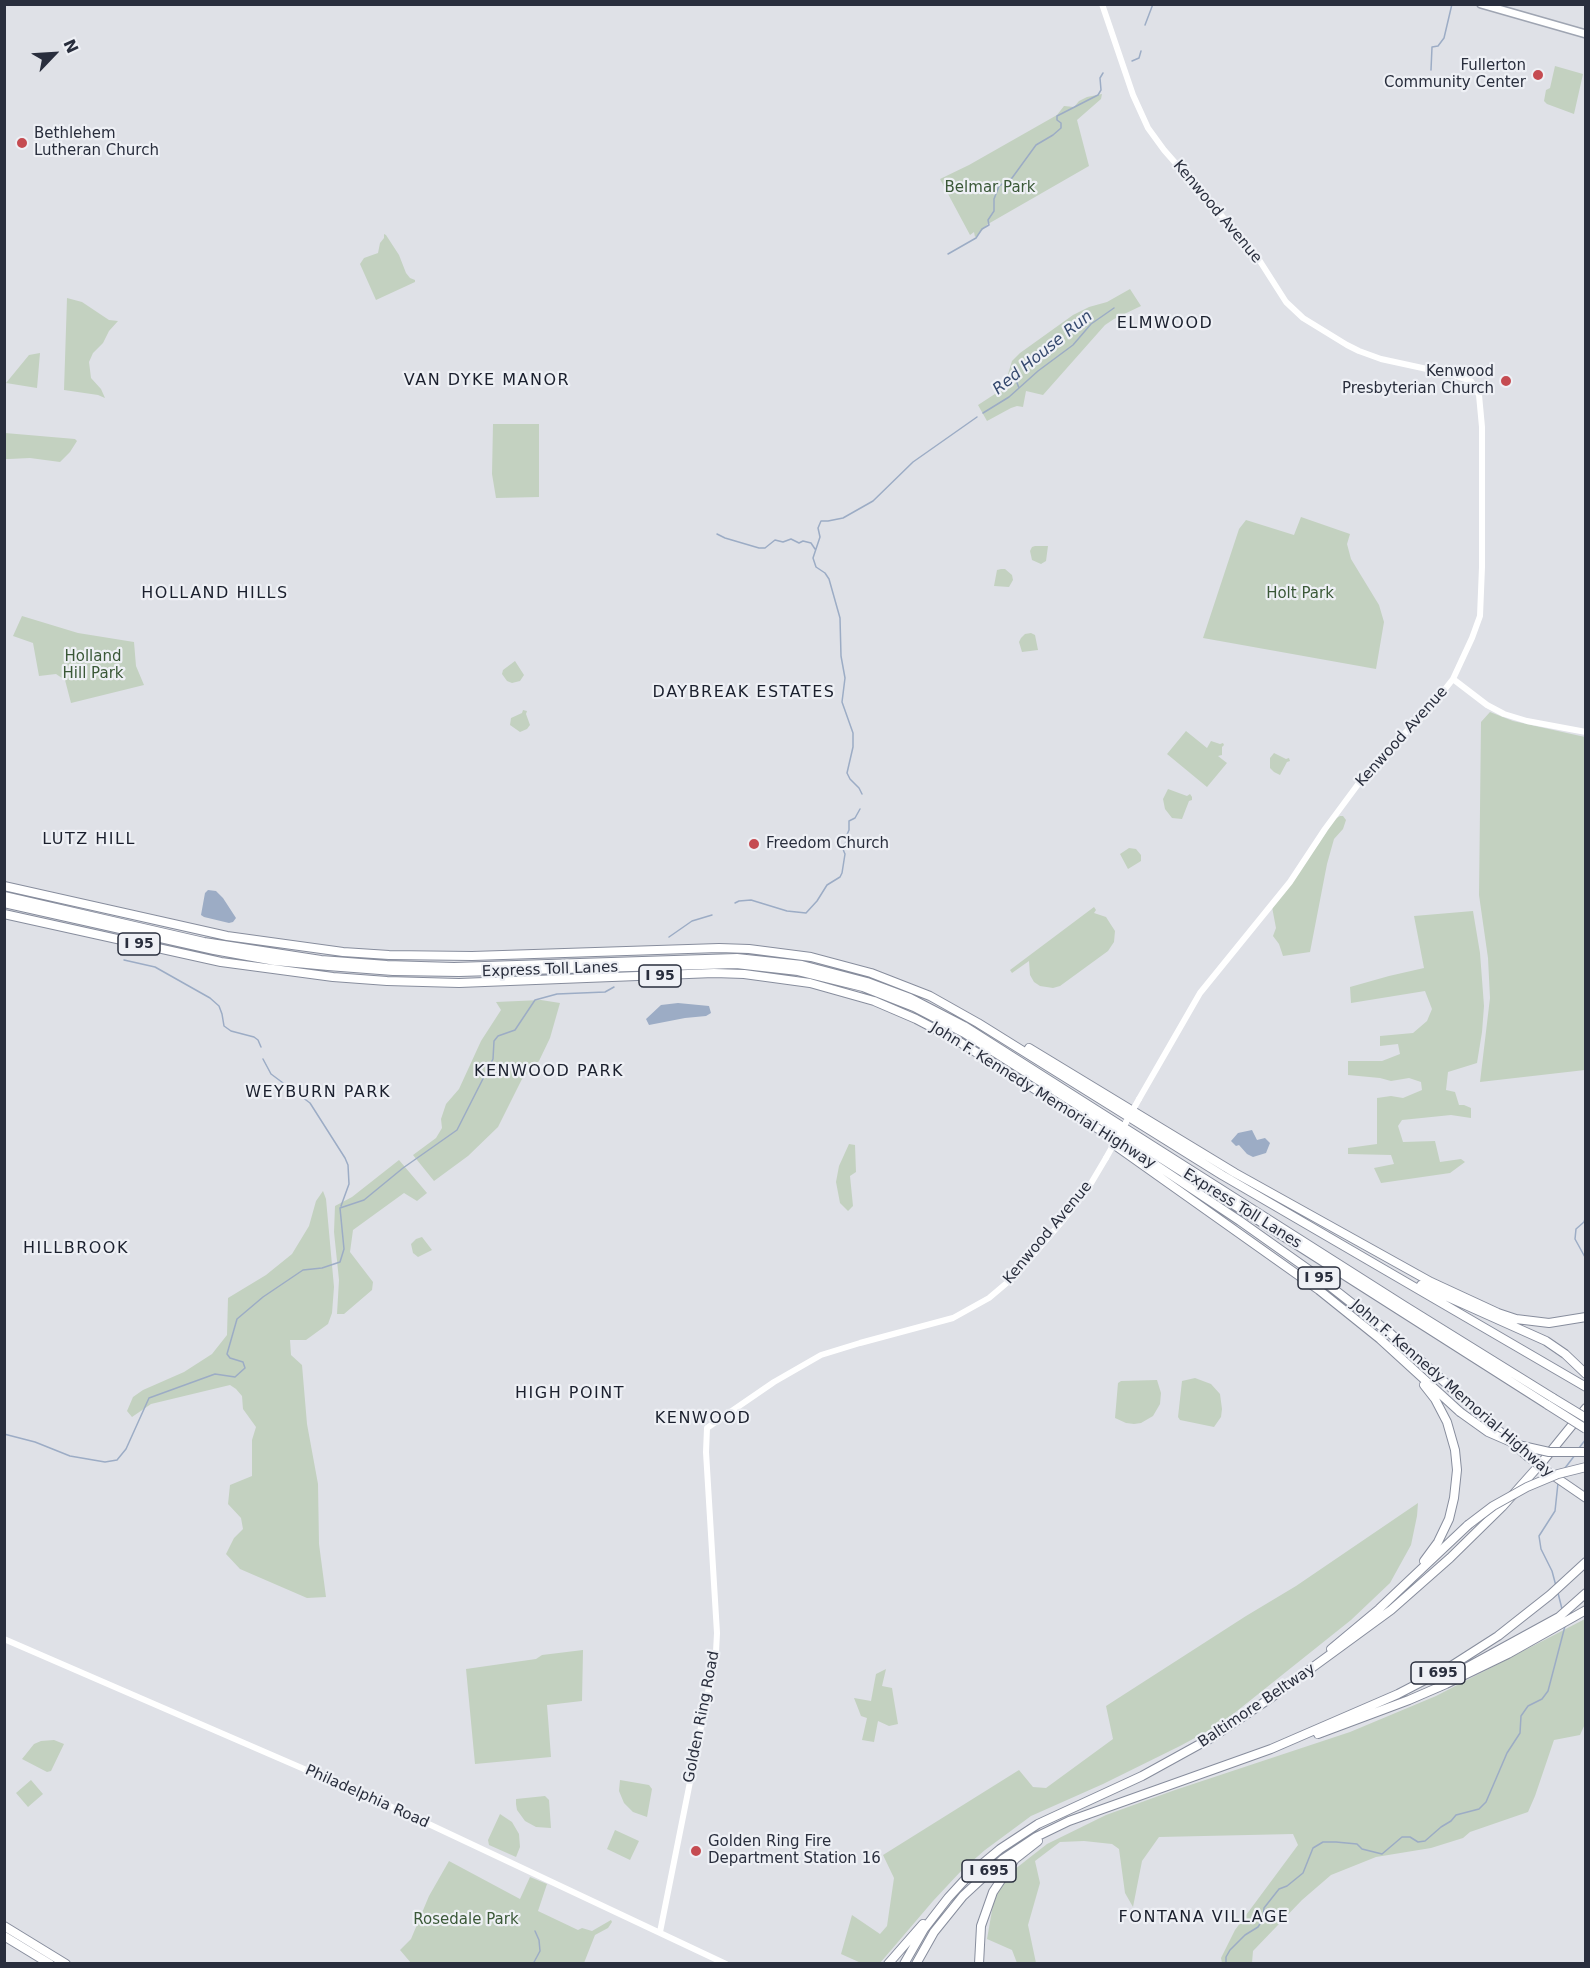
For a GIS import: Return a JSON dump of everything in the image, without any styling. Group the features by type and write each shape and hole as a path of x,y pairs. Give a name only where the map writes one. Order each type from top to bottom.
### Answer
{"highway":[{"name":"John F. Kennedy Memorial Highway","path":"4,886 227,936 343,952 431,956 719,948 778,952 838,963 871,973 930,996 1027,1053 1222,1175 1586,1387"},
{"name":"Express Toll Lanes","path":"4,896 204,942 328,961 400,966 464,967 724,957 796,964 860,980 910,998 964,1026 1387,1294 1550,1401 1586,1429"},
{"name":"Express Toll Lanes","path":"4,903 214,950 269,960 328,966 406,972 465,972 736,964 798,971 863,987 914,1007 958,1029 1550,1401 1586,1418"},
{"name":"John F. Kennedy Memorial Highway","path":"4,914 221,962 293,973 416,982 751,975 804,982 861,997 911,1016 958,1041 1190,1187 1365,1312 1422,1360 1527,1456 1586,1498"},
{"path":"930,996 1006,1034 1229,1170 1431,1282 1492,1311 1516,1319 1549,1323 1586,1317"},
{"path":"1023,1082 1287,1267 1370,1331 1460,1412 1488,1432 1518,1445 1556,1453 1586,1452"},
{"path":"1373,1263 1541,1338 1565,1354 1586,1374"},
{"path":"1370,1331 1415,1374 1431,1393 1447,1422 1456,1456 1456,1484 1449,1519 1438,1542 1407,1583"},
{"name":"Baltimore Beltway","path":"904,1964 936,1913 970,1874 1022,1833 1200,1744 1250,1713 1391,1610 1495,1514 1536,1470 1586,1408"},
{"path":"1166,1763 1240,1716 1313,1664 1368,1619 1468,1525 1497,1503 1558,1474 1586,1467"},
{"name":"Baltimore Beltway","path":"916,1964 930,1938 963,1896 1013,1851 1042,1833 1091,1813 1271,1749 1391,1698 1460,1661 1530,1612 1586,1562"},
{"path":"1550,1626 1586,1593"},
{"path":"1271,1749 1330,1730 1456,1679 1550,1626 1586,1610"},
{"path":"979,1964 983,1917 1005,1871 1020,1855 1044,1837 1091,1813"},
{"path":"888,1964 922,1925 936,1913"},
{"path":"4,1926 66,1964"},
{"path":"4,1936 50,1964"}],"main road":[{"name":"Kenwood Avenue","path":"707,1428 774,1382 821,1355 953,1318 988,1298 1016,1276 1085,1192 1200,993 1290,882 1359,783 1381,756 1427,712 1453,679 1476,629 1482,588 1482,427 1480,398 1475,386 1471,381 1458,376 1381,359 1359,351 1323,331 1290,306 1256,255 1164,150 1148,128 1133,95 1102,4"},
{"path":"1480,4 1586,34"},
{"path":"1453,679 1487,705 1504,714 1527,721 1586,732"},
{"name":"Golden Ring Road","path":"660,1932 716,1652 717,1633 706,1455 707,1428"},
{"name":"Philadelphia Road","path":"4,1639 401,1810 726,1964"}],"green space":[{"path":"1555,66 1583,74 1574,114 1544,101 1546,90 1550,88"},
{"name":"Belmar Park","path":"1102,94 1101,99 1077,120 1089,166 988,224 977,236 975,237 974,232 970,235 940,179 1057,115 1064,106 1074,107 1087,97"},
{"path":"384,234 399,255 406,273 415,282 376,300 360,264 364,258 378,253"},
{"path":"1130,289 1141,306 1105,325 1043,395 1026,391 1023,407 1011,408 987,421 978,405 998,392 1005,384 1012,361 1020,353 1073,315 1107,302"},
{"path":"67,298 82,302 109,320 118,321 93,353 89,362 91,378 101,389 105,398 64,390"},
{"path":"40,353 37,388 6,383 29,355"},
{"path":"493,424 539,424 539,497 496,498 492,474"},
{"path":"5,433 77,441 60,462 30,458 5,459"},
{"name":"Holt Park","path":"1301,517 1350,534 1347,544 1351,559 1379,605 1384,622 1376,669 1203,638 1239,529 1246,520 1294,535"},
{"path":"1035,546 1048,546 1046,561 1041,564 1032,560 1030,551"},
{"path":"1005,569 1012,575 1013,580 1009,587 994,586 997,570"},
{"name":"Holland Hill Park","path":"22,616 78,633 134,642 136,666 144,685 71,703 65,680 56,674 39,676 33,643 13,636"},
{"path":"1025,634 1035,635 1038,650 1022,652 1019,642"},
{"path":"515,661 524,675 520,681 512,683 507,681 502,674 503,670"},
{"path":"523,710 527,711 530,725 520,732 510,725 511,718 522,713"},
{"path":"1490,712 1513,721 1585,737 1585,1070 1480,1082 1490,998 1488,958 1479,895 1481,722"},
{"path":"1186,731 1207,748 1211,741 1224,745 1222,755 1218,756 1227,763 1207,787 1167,754"},
{"path":"1274,753 1286,759 1289,758 1290,761 1287,762 1280,775 1270,768 1270,758"},
{"path":"1168,789 1187,796 1190,794 1192,797 1182,819 1172,818 1165,809 1163,799"},
{"path":"1340,816 1346,820 1343,829 1334,839 1327,864 1310,952 1283,956 1273,936 1276,928 1272,907 1290,886 1335,819"},
{"path":"1129,848 1136,849 1141,855 1141,861 1128,869 1120,854"},
{"path":"1094,907 1096,910 1094,913 1106,917 1115,931 1114,942 1108,951 1060,986 1053,988 1040,986 1034,982 1030,975 1029,961 1012,973 1010,970"},
{"path":"1473,911 1480,953 1484,1006 1482,1032 1477,1063 1448,1072 1446,1090 1455,1092 1459,1105 1471,1108 1471,1118 1451,1115 1402,1120 1398,1126 1403,1142 1435,1141 1440,1162 1461,1159 1465,1162 1450,1173 1381,1183 1374,1168 1394,1164 1391,1155 1348,1154 1348,1148 1377,1144 1377,1098 1391,1096 1403,1098 1422,1090 1421,1082 1409,1078 1391,1081 1348,1075 1348,1061 1382,1061 1400,1054 1398,1044 1380,1046 1380,1036 1413,1033 1427,1021 1432,1009 1425,991 1351,1003 1350,987 1424,968 1414,916"},
{"path":"541,1000 560,1003 550,1038 539,1061 522,1079 498,1127 468,1156 434,1181 413,1155 436,1138 442,1128 441,1119 446,1104 459,1089 481,1041 501,1010 496,1002"},
{"path":"849,1144 855,1145 856,1172 850,1176 853,1206 848,1211 840,1203 836,1182 839,1166"},
{"path":"399,1160 427,1193 417,1201 404,1193 353,1230 350,1252 373,1282 372,1290 344,1314 337,1314 339,1280 334,1232 335,1206 352,1197"},
{"path":"323,1191 326,1199 334,1287 332,1313 328,1324 306,1340 290,1340 291,1355 302,1365 307,1424 318,1484 319,1544 326,1597 307,1598 240,1569 226,1554 234,1538 243,1529 241,1518 228,1504 230,1485 252,1476 252,1440 256,1427 243,1409 242,1396 236,1389 230,1385 151,1404 132,1417 127,1411 133,1397 143,1390 184,1372 212,1354 227,1335 228,1298 266,1275 292,1254 309,1226 316,1201"},
{"path":"422,1237 432,1250 418,1257 413,1253 411,1244"},
{"path":"1195,1378 1211,1384 1220,1394 1221,1417 1214,1427 1180,1420 1178,1417 1182,1381"},
{"path":"1157,1380 1161,1393 1160,1404 1153,1416 1134,1424 1115,1418 1118,1383"},
{"path":"1418,1503 1411,1545 1390,1583 1351,1620 1237,1711 1215,1727 1180,1746 1031,1816 962,1870 880,1963 861,1963 841,1954 852,1915 880,1934 887,1926 894,1878 883,1855 1019,1770 1033,1787 1046,1788 1113,1739 1106,1706 1296,1586"},
{"path":"1585,1619 1585,1724 1580,1735 1554,1740 1528,1812 1470,1832 1463,1838 1431,1848 1376,1857 1331,1875 1302,1900 1253,1951 1252,1963 1222,1963 1221,1958 1235,1930 1298,1845 1293,1834 1159,1837 1142,1861 1133,1907 1125,1893 1119,1849 1112,1844 1084,1841 1060,1842 1035,1861 1040,1883 1028,1925 1036,1963 1017,1963 1012,1950 987,1939 994,1899 1010,1873 1047,1844 1106,1815 1350,1732 1436,1696"},
{"path":"583,1650 582,1701 547,1705 551,1757 475,1764 466,1669"},
{"path":"886,1669 882,1686 892,1688 898,1724 889,1726 878,1721 874,1742 862,1740 867,1718 861,1716 854,1698 871,1701 876,1674"},
{"path":"54,1740 64,1744 51,1771 47,1772 22,1759 34,1744"},
{"path":"31,1780 43,1794 28,1807 16,1793"},
{"path":"620,1780 649,1785 652,1789 647,1817 633,1812 624,1803 619,1791"},
{"path":"545,1796 549,1800 551,1828 536,1827 525,1821 517,1810 516,1799"},
{"path":"500,1814 512,1822 519,1834 520,1847 516,1857 489,1845 488,1840"},
{"path":"615,1830 639,1841 630,1860 607,1849"},
{"name":"Rosedale Park","path":"449,1861 520,1899 530,1877 547,1884 538,1911 578,1930 582,1928 592,1931 611,1920 612,1922 608,1928 595,1935 584,1963 411,1963 400,1950 411,1939 429,1896"}],"water":[{"path":"208,890 216,891 223,898 236,918 233,922 229,923 201,915 205,893"},
{"path":"678,1003 709,1006 711,1013 706,1016 649,1025 646,1019 661,1005"},
{"path":"1252,1130 1257,1140 1265,1138 1270,1143 1266,1153 1253,1157 1231,1141 1238,1133"}],"waterway":[{"path":"1145,25 1153,4"},
{"path":"1431,70 1432,47 1438,46 1444,38 1452,4"},
{"path":"1132,61 1139,58 1141,51"},
{"path":"948,254 976,238 982,229 989,225 988,220 994,211 994,199 999,186 1012,178 1036,145 1061,128 1057,116 1098,95 1101,90 1100,78 1103,73"},
{"name":"Red House Run","path":"983,413 1009,397 1038,371 1073,345 1091,324 1114,308"},
{"path":"1012,370 1019,388"},
{"name":"Red House Run","path":"862,794 847,773 853,747 853,733 842,702 845,678 841,656 840,618 829,579 816,567 813,558 820,537 818,528 821,521 843,518 873,501 913,462 977,417"},
{"path":"717,534 759,548 765,548 775,540 783,542 791,539 799,543 803,541 811,543 815,549"},
{"name":"Red House Run","path":"735,903 751,900 787,911 806,913 827,885 840,877 845,854 842,847 848,840 846,837 849,821 855,818 860,809"},
{"name":"Red House Run","path":"669,937 692,921 712,915"},
{"path":"124,960 155,967 210,998 219,1006 224,1026 231,1031 254,1037 261,1047"},
{"name":"Red House Run","path":"4,1434 35,1442 70,1456 105,1462 117,1460 126,1449 149,1398 215,1374 235,1377 245,1368 243,1362 230,1358 227,1354 237,1319 263,1297 303,1270 322,1268 340,1262 344,1249 340,1208 364,1200 403,1168 457,1130 493,1059 494,1041 498,1036 515,1030 535,1000 557,994 605,992 614,987"},
{"path":"263,1059 271,1074 310,1103 345,1158 348,1165 349,1184 341,1206"},
{"path":"1586,1216 1584,1222 1576,1229 1575,1239 1586,1259"},
{"path":"1579,1448 1586,1439"},
{"path":"1565,1468 1575,1455"},
{"path":"1556,1586 1552,1571 1541,1549 1539,1536 1555,1511 1558,1483"},
{"path":"1558,1593 1562,1609"},
{"path":"1226,1964 1226,1957 1230,1950 1245,1935 1258,1927 1263,1919 1264,1908 1279,1889 1287,1886 1303,1873 1313,1848 1323,1842 1336,1842 1357,1844 1362,1849 1382,1854 1402,1837 1410,1837 1418,1842 1425,1841 1456,1815 1479,1809 1486,1802 1507,1753 1520,1733 1521,1716 1528,1706 1542,1699 1548,1691 1565,1626"},
{"path":"533,1964 540,1951 535,1931"}],"place":[{"name":"Fullerton Community Center","path":"1538,75"},
{"name":"Bethlehem Lutheran Church","path":"22,143"},
{"name":"Kenwood Presbyterian Church","path":"1506,381"},
{"name":"Freedom Church","path":"754,844"},
{"name":"Golden Ring Fire Department Station 16","path":"696,1851"}],"district":[{"name":"ELMWOOD","path":"1165,324"},
{"name":"VAN DYKE MANOR","path":"487,381"},
{"name":"HOLLAND HILLS","path":"215,594"},
{"name":"DAYBREAK ESTATES","path":"744,693"},
{"name":"LUTZ HILL","path":"89,840"},
{"name":"KENWOOD PARK","path":"549,1072"},
{"name":"WEYBURN PARK","path":"318,1093"},
{"name":"HILLBROOK","path":"76,1249"},
{"name":"HIGH POINT","path":"570,1394"},
{"name":"KENWOOD","path":"703,1419"},
{"name":"FONTANA VILLAGE","path":"1204,1918"}]}
